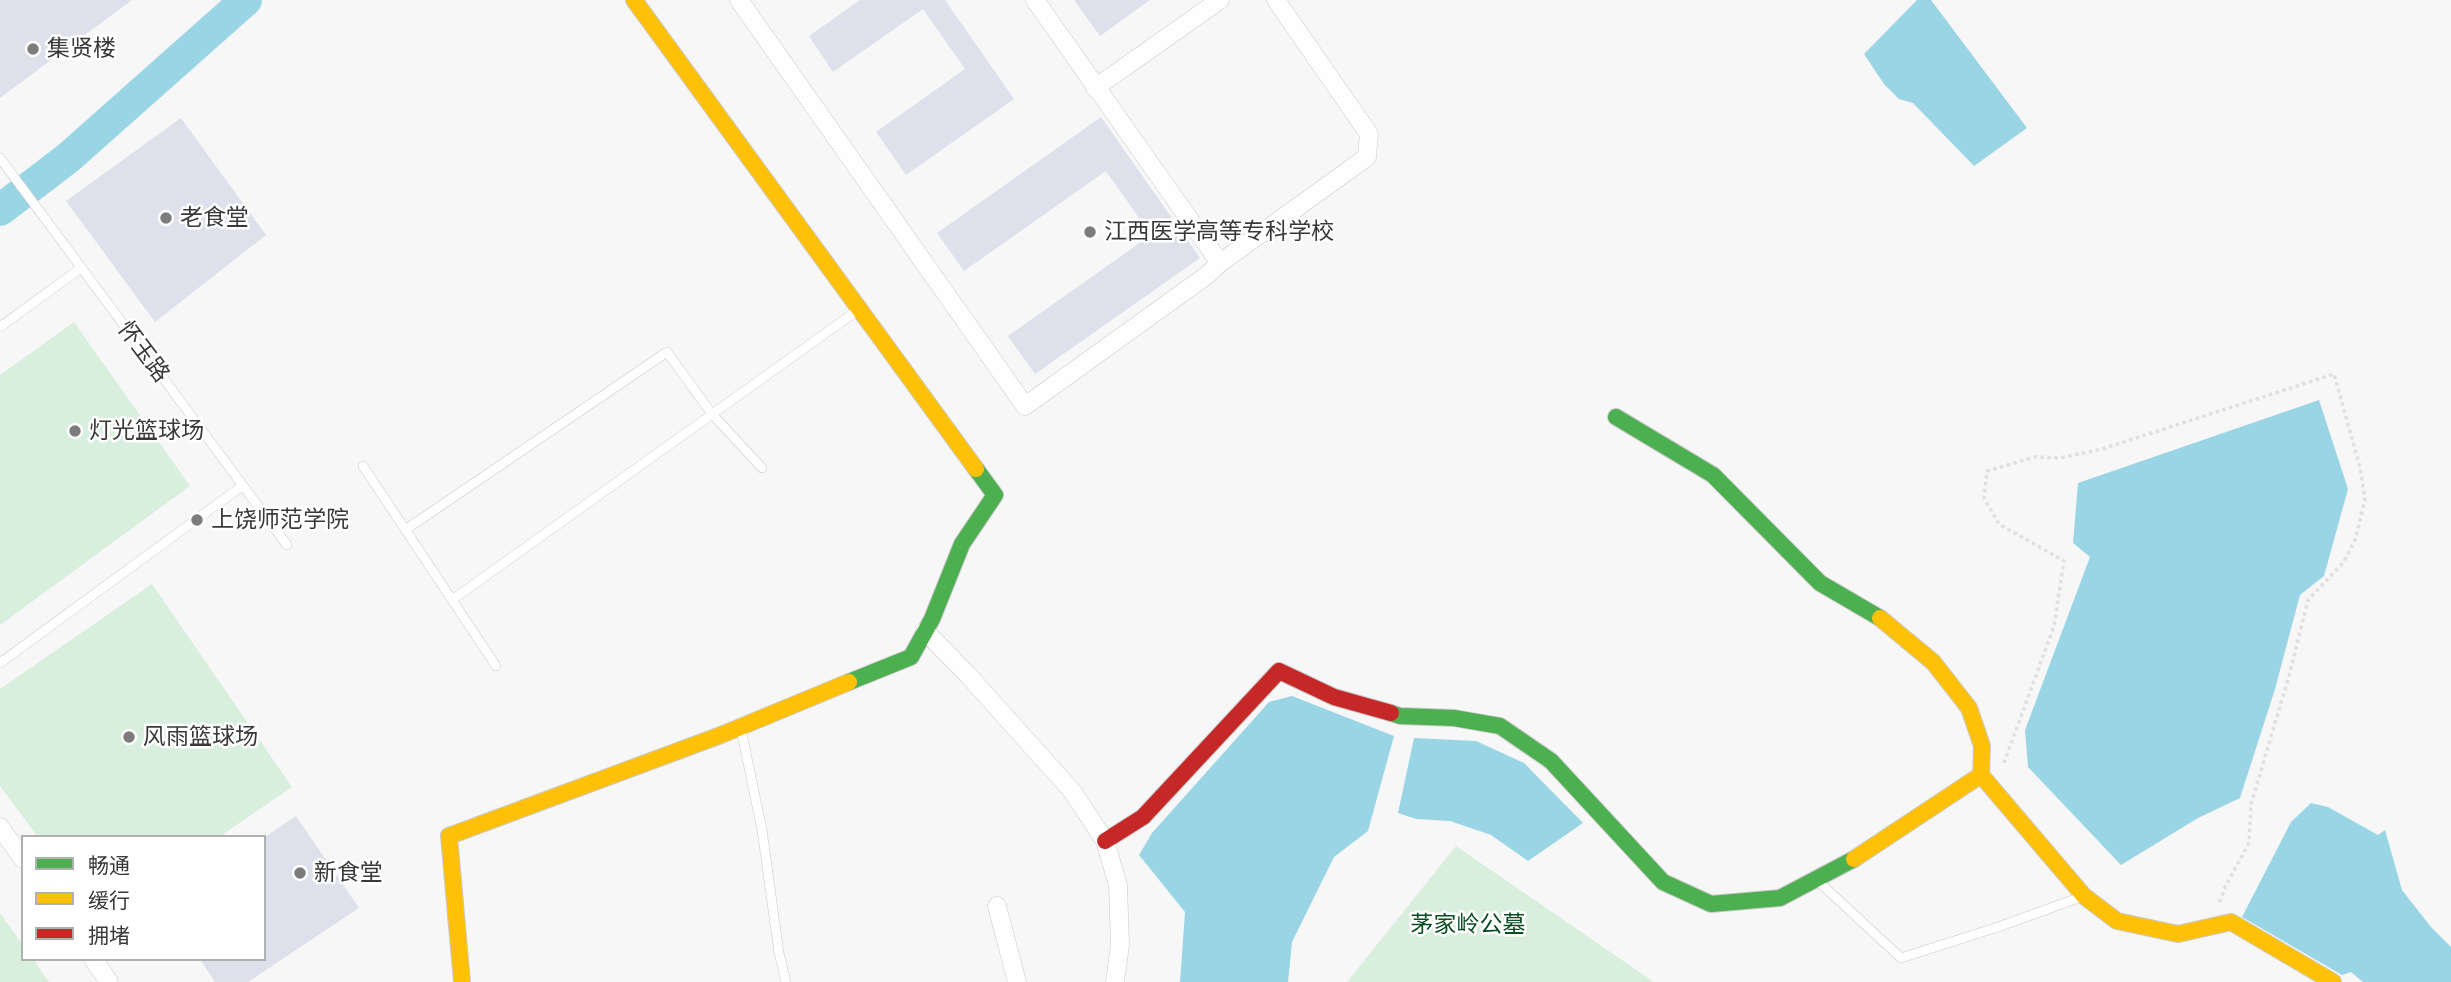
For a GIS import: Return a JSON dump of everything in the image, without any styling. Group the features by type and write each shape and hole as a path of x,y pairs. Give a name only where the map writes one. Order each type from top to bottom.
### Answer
{"street":[{"path":"462,982 449,836 740,727 911,657 962,544 995,495 634,0"},
{"path":"739,0 1025,406 1367,157 1368,134 1276,0"},
{"path":"1035,0 1220,263"},
{"path":"1095,88 1220,0"},
{"path":"1616,417 1713,475 1820,583 1883,619 1933,662 1969,708 1982,746 1985,780 2084,896 2117,921 2178,934 2231,922 2333,982"},
{"path":"925,631 1072,791 1105,841 1118,885 1120,945 1115,982"},
{"path":"1105,841 1143,817 1279,671 1334,697 1400,716 1454,718 1500,726 1550,761 1663,882 1711,904 1780,898 1847,864 1985,780"},
{"path":"0,827 21,856"},
{"path":"997,906 1017,982"},
{"path":"94,961 109,982"}],"lane":[{"name":"怀玉路","path":"0,158 287,545"},
{"path":"0,327 81,268"},
{"path":"452,600 859,309"},
{"path":"405,530 667,352 712,414 762,468"},
{"path":"363,466 496,666"},
{"path":"0,663 242,486"},
{"path":"740,727 762,830 779,953 786,982"},
{"path":"1816,880 1901,958 2084,896"}],"path":[{"path":"1985,780 2006,761 2032,690 2054,626 2064,561 1999,524 1984,498 1987,471 2035,457 2060,458 2102,449 2334,374 2354,440 2365,500 2355,540 2343,563 2308,600 2289,677 2251,804 2249,843 2225,887 2211,926"}],"green space":[{"name":"灯光篮球场","path":"74,322 190,486 0,625 0,375"},
{"name":"风雨篮球场","path":"152,584 292,787 222,835 37,835 0,786 0,689"},
{"name":"茅家岭公墓","path":"1456,846 1654,982 1347,982"},
{"path":"0,913 21,942 21,961 34,961 49,982 0,982"}],"water":[{"path":"1917,0 1931,0 2027,128 1974,166 1913,103 1899,99 1884,84 1864,54"},
{"path":"2319,400 2348,489 2324,576 2300,595 2275,689 2240,798 2198,818 2121,865 2028,767 2025,730 2090,557 2073,543 2078,483"},
{"path":"1292,696 1394,736 1368,831 1334,857 1292,942 1288,982 1180,982 1185,912 1139,855 1152,833 1269,702"},
{"path":"1414,738 1476,741 1524,763 1583,823 1528,861 1491,835 1450,821 1416,819 1398,813"},
{"path":"2311,803 2328,807 2378,835 2385,830 2402,890 2431,927 2451,947 2451,982 2363,982 2351,972 2342,975 2242,917 2291,822"}],"building":[{"name":"集贤楼","path":"0,0 132,0 0,98"},
{"path":"860,0 945,0 1014,99 906,175 876,132 965,69 923,9 833,72 809,36"},
{"path":"1074,0 1150,0 1100,36"},
{"path":"1101,117 1200,258 1035,374 1008,336 1151,235 1106,171 964,271 937,233"},
{"name":"老食堂","path":"181,118 266,235 155,322 66,201"},
{"name":"新食堂","path":"296,816 359,908 248,982 215,982 201,961 266,961 266,837"}],"waterway":[{"path":"0,210 68,158 246,0"}],"traffic: fast":[{"path":"1616,417 1713,475 1820,583 1880,618"},
{"path":"849,682 911,657 932,619 962,544 995,495 976,469"},
{"path":"1391,713 1400,716 1454,718 1500,726 1551,761 1663,882 1711,904 1780,898 1854,859"}],"traffic: slow":[{"path":"634,0 976,469"},
{"path":"1880,618 1933,662 1969,708 1982,746 1981,775"},
{"path":"462,982 449,836 721,735 849,682"},
{"path":"1854,859 1981,775 2084,896 2117,921 2178,934 2231,922 2333,982"}],"traffic: jam":[{"path":"1105,841 1143,817 1279,671 1334,697 1391,713"}],"place":[{"name":"集贤楼","path":"33,49"},
{"name":"老食堂","path":"166,218"},
{"name":"江西医学高等专科学校","path":"1090,232"},
{"name":"灯光篮球场","path":"75,431"},
{"name":"上饶师范学院","path":"197,520"},
{"name":"风雨篮球场","path":"129,737"},
{"name":"新食堂","path":"300,873"}]}
